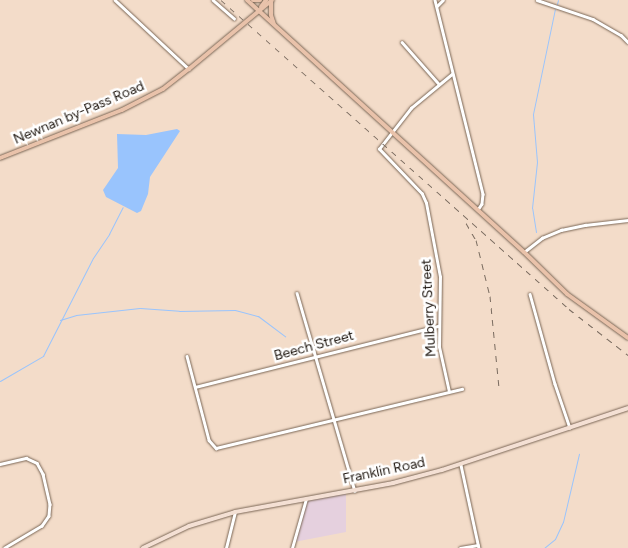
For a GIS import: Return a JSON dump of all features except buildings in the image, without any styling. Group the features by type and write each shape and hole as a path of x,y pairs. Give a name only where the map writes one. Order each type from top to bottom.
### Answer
{"main road":[{"path":"247,0 524,252 567,294 628,338"},
{"path":"253,0 260,0"},
{"name":"Newnan by-Pass Road","path":"0,158 122,110 163,88 189,69 270,0"},
{"path":"270,0 271,15 275,26"},
{"name":"Franklin Road","path":"143,548 189,526 235,512 355,490 461,465 628,408"}],"street":[{"path":"115,0 189,69"},
{"path":"213,0 234,18"},
{"path":"434,0 483,194 482,204 478,210"},
{"path":"436,7 443,0"},
{"path":"537,0 593,19 621,35 628,42"},
{"path":"402,42 439,84"},
{"path":"392,131 412,108 452,74"},
{"name":"Mulberry Street","path":"392,131 380,152 416,187 426,204 440,277 441,301 438,326 440,354 448,392"},
{"path":"524,252 542,238 560,230 628,220"},
{"path":"297,293 355,490"},
{"path":"530,294 555,384 570,428"},
{"name":"Beech Street","path":"195,387 438,326"},
{"path":"187,356 210,444 216,448 462,389"},
{"path":"0,464 26,458 37,463 43,474 50,504 49,516 42,526 5,548"},
{"path":"460,548 478,547 461,465"},
{"path":"292,548 307,498"},
{"path":"226,548 235,512"}],"shaded area":[{"path":"346,491 346,532 294,542 306,498"}],"water":[{"path":"177,129 180,131 150,177 148,194 141,211 137,213 106,197 103,190 118,168 117,134 146,135"}],"waterway":[{"path":"557,4 558,0"},
{"path":"536,232 532,208 537,162 533,114 555,9"},
{"path":"0,381 43,356 93,258 109,234 123,207"},
{"path":"60,320 76,315 140,308 179,311 235,310 258,316 285,336"},
{"path":"544,548 555,539 563,522 579,454"}],"railway":[{"path":"221,0 569,309 628,355"},
{"path":"466,223 476,240 490,296 499,388"}]}
